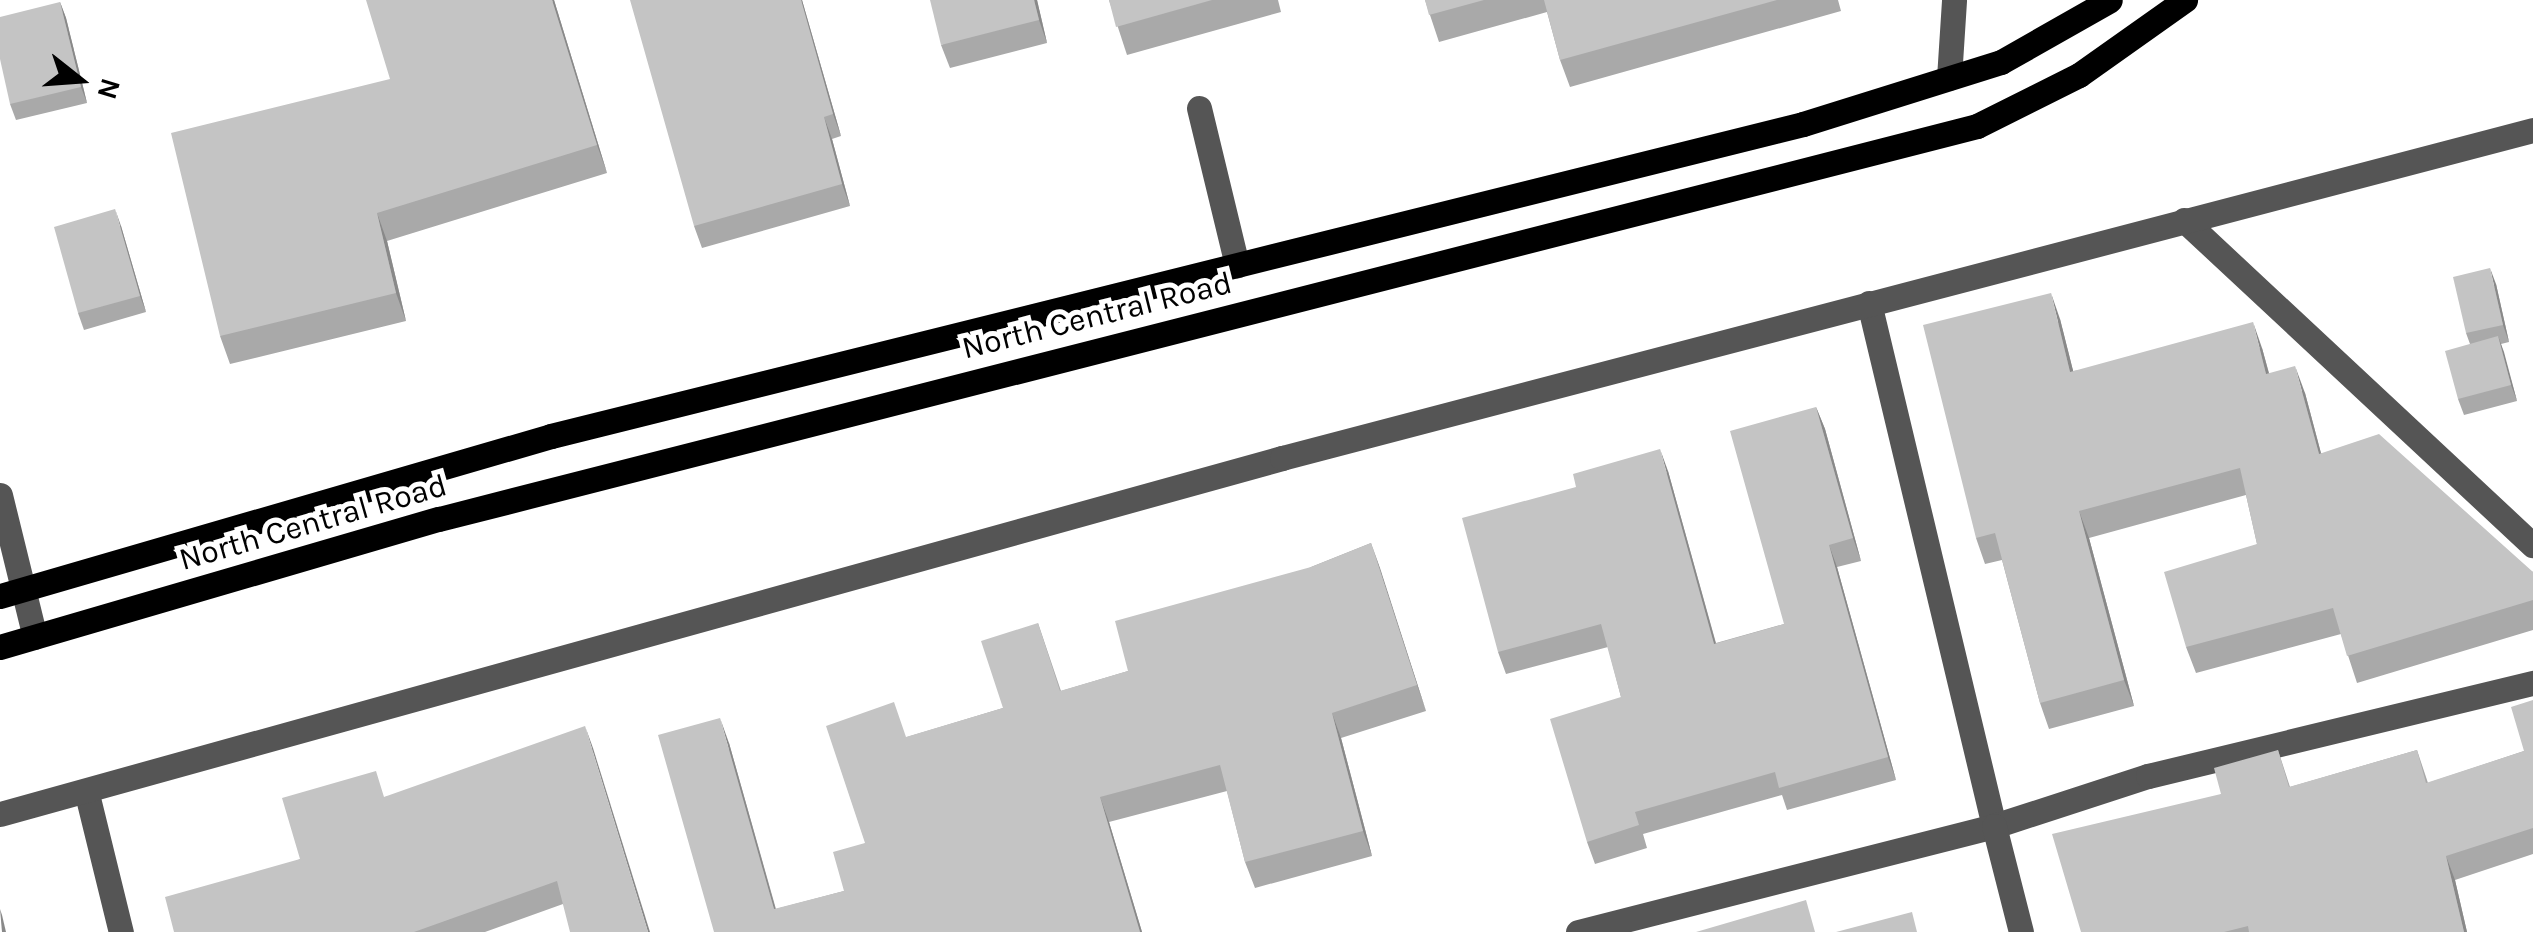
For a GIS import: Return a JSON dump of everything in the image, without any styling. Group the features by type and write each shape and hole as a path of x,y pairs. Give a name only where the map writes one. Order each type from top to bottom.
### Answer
{"main road":[{"name":"North Central Road","path":"12,593 551,436 1803,124 2000,62 2110,0"},
{"name":"North Central Road","path":"0,647 440,519 1977,126 2080,75 2186,0"}],"street":[{"path":"1949,78 1954,0"},
{"path":"1199,108 1237,264"},
{"path":"0,814 87,794 1282,458 2533,130"},
{"path":"2184,220 2533,545"},
{"path":"1869,304 2021,932"},
{"path":"0,494 12,593 35,637"},
{"path":"1578,932 1994,826 2148,776 2533,682"},
{"path":"87,794 122,932"}],"building":[{"path":"366,0 552,0 597,145 377,213 396,293 220,336 171,133 390,79"},
{"path":"630,0 801,0 833,114 824,117 842,184 694,226"},
{"path":"930,0 1034,0 1039,20 941,45"},
{"path":"1109,0 1212,0 1116,27"},
{"path":"1425,0 1484,0 1429,15"},
{"path":"1544,0 1777,0 1560,60"},
{"path":"60,2 81,87 10,104 0,59 0,17"},
{"path":"115,209 140,296 78,313 54,227"},
{"path":"2490,268 2503,325 2466,333 2453,277"},
{"path":"2051,293 2070,372 2253,322 2266,374 2295,366 2319,454 2379,434 2533,572 2533,600 2347,656 2333,608 2186,647 2164,572 2257,544 2240,468 2079,511 2124,680 2040,703 1995,533 1976,538 1923,325"},
{"path":"2498,336 2511,385 2458,399 2445,351"},
{"path":"1816,407 1853,538 1829,545 1888,757 1779,788 1775,772 1635,812 1639,825 1587,842 1550,719 1621,697 1601,624 1498,652 1462,518 1576,487 1573,474 1660,449 1714,644 1784,624 1730,431"},
{"path":"1371,543 1417,685 1332,713 1363,831 1245,862 1220,765 1100,797 1140,932 714,932 658,735 720,718 774,909 844,891 833,852 865,843 826,726 894,702 906,737 1003,708 981,641 1038,623 1060,691 1128,671 1115,621 1311,567"},
{"path":"2533,700 2533,828 2446,856 2464,932 2249,932 2248,926 2224,932 2081,932 2052,834 2221,794 2214,768 2278,750 2289,787 2417,750 2426,783 2524,751 2511,707"},
{"path":"585,726 648,932 570,932 557,881 414,932 174,932 165,897 300,859 282,798 376,771 384,797"},
{"path":"1806,900 1815,932 1696,932"},
{"path":"1912,912 1917,932 1836,932"}]}
